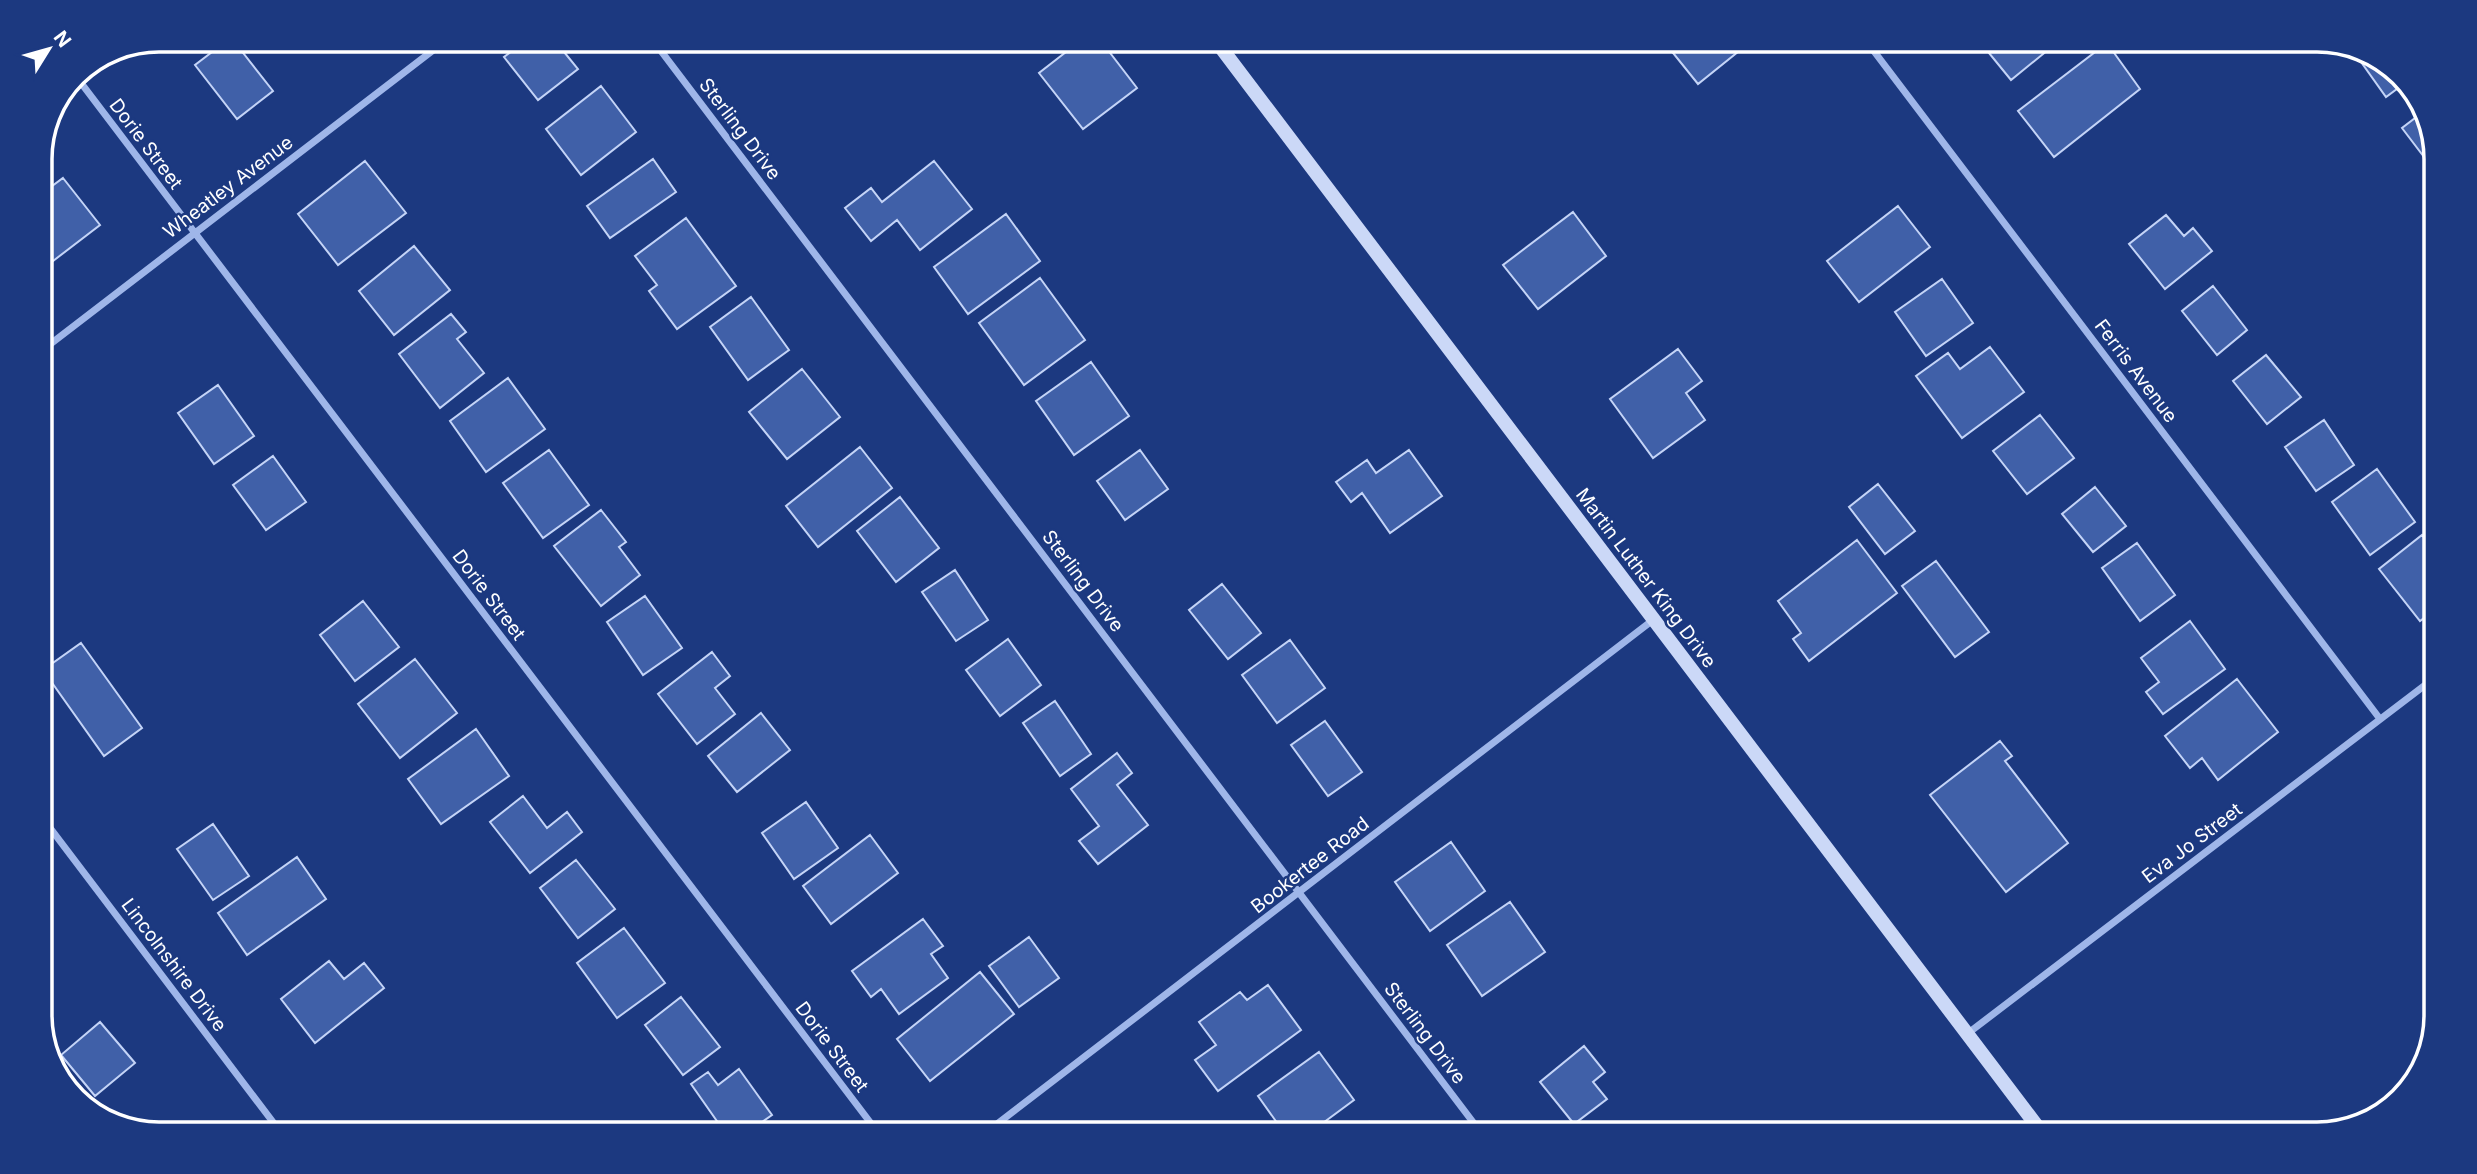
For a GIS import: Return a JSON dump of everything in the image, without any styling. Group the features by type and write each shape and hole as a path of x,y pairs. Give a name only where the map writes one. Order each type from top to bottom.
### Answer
{"main road":[{"name":"Martin Luther King Drive","path":"1224,52 2034,1122"}],"street":[{"name":"Wheatley Avenue","path":"53,342 431,52"},
{"name":"Sterling Drive","path":"662,52 1473,1122"},
{"name":"Ferris Avenue","path":"1875,52 2380,719"},
{"name":"Dorie Street","path":"83,85 870,1122"},
{"name":"Bookertee Road","path":"1000,1122 1654,620"},
{"name":"Eva Jo Street","path":"1967,1034 2424,686"},
{"name":"Lincolnshire Drive","path":"53,832 273,1122"}],"building":[{"path":"212,52 242,52 273,91 237,119 195,65"},
{"path":"511,52 564,52 578,69 538,100 504,57"},
{"path":"1066,52 1109,52 1137,88 1083,129 1039,73"},
{"path":"1672,52 1738,52 1698,84"},
{"path":"1988,52 2045,52 2011,80"},
{"path":"2095,52 2113,52 2140,89 2054,157 2018,111"},
{"path":"2361,62 2383,75 2397,89 2386,97"},
{"path":"601,86 636,132 581,175 546,129"},
{"path":"2416,118 2424,157 2402,128"},
{"path":"653,159 676,192 610,238 587,206"},
{"path":"365,161 406,213 338,265 298,214"},
{"path":"934,161 972,209 920,250 897,220 871,241 845,208 871,188 882,202"},
{"path":"63,178 100,225 53,261 53,185"},
{"path":"1898,206 1930,247 1859,302 1827,261"},
{"path":"1573,212 1606,256 1538,309 1503,265"},
{"path":"1006,214 1040,261 968,314 934,267"},
{"path":"2166,215 2184,236 2193,228 2212,251 2165,289 2129,244"},
{"path":"686,218 736,286 677,329 649,291 657,285 635,256"},
{"path":"414,246 450,290 394,335 359,291"},
{"path":"1040,278 1085,340 1024,385 979,323"},
{"path":"1942,279 1973,323 1926,356 1895,312"},
{"path":"2213,286 2247,330 2217,355 2182,311"},
{"path":"751,297 789,350 748,380 710,327"},
{"path":"451,314 466,332 457,339 484,373 440,408 399,354"},
{"path":"1990,347 2024,392 1962,438 1916,376 1948,353 1960,369"},
{"path":"1678,349 1702,381 1686,393 1705,420 1653,458 1610,399"},
{"path":"2266,355 2301,397 2267,424 2233,381"},
{"path":"1091,362 1129,416 1074,455 1036,401"},
{"path":"802,369 840,417 787,459 749,412"},
{"path":"508,378 545,429 486,472 450,421"},
{"path":"218,385 254,436 214,464 178,413"},
{"path":"2040,415 2074,458 2027,494 1993,451"},
{"path":"2324,420 2354,465 2316,491 2285,447"},
{"path":"860,447 892,488 818,547 786,506"},
{"path":"549,450 589,505 543,538 503,483"},
{"path":"1140,450 1168,489 1125,520 1097,481"},
{"path":"1409,450 1442,496 1390,533 1362,493 1351,502 1336,482 1367,460 1376,473"},
{"path":"273,456 306,502 266,530 233,485"},
{"path":"2377,469 2415,522 2370,555 2332,502"},
{"path":"1878,484 1915,531 1885,554 1849,507"},
{"path":"2095,487 2126,526 2093,552 2062,514"},
{"path":"900,497 939,548 896,582 857,531"},
{"path":"601,510 626,542 619,547 640,575 601,606 554,546"},
{"path":"2422,535 2424,618 2420,621 2379,569"},
{"path":"1857,540 1897,593 1809,661 1793,639 1801,633 1778,601"},
{"path":"2137,543 2175,595 2140,621 2102,568"},
{"path":"1936,561 1989,632 1955,657 1902,586"},
{"path":"955,570 988,620 956,641 922,592"},
{"path":"1222,584 1261,633 1228,659 1189,610"},
{"path":"645,596 682,648 643,675 607,622"},
{"path":"363,601 399,647 355,681 320,635"},
{"path":"2190,621 2225,669 2163,714 2146,692 2159,682 2141,658"},
{"path":"1008,639 1041,685 1000,716 966,670"},
{"path":"1290,640 1325,688 1277,723 1242,675"},
{"path":"81,643 142,728 104,756 53,684 53,663"},
{"path":"712,652 730,676 715,688 735,714 697,744 658,694"},
{"path":"415,659 457,713 400,758 358,704"},
{"path":"2237,679 2278,732 2218,780 2202,758 2190,768 2165,736"},
{"path":"1055,701 1091,754 1060,776 1023,723"},
{"path":"761,713 790,750 737,792 708,756"},
{"path":"1325,721 1362,772 1328,796 1291,745"},
{"path":"476,729 509,776 441,824 408,779"},
{"path":"2000,741 2012,756 2005,761 2068,843 2006,892 1930,795"},
{"path":"1117,753 1132,773 1117,785 1148,825 1098,864 1079,841 1099,826 1071,789"},
{"path":"523,796 547,828 567,812 582,832 530,873 490,822"},
{"path":"806,802 838,848 794,879 762,833"},
{"path":"213,824 249,876 213,900 177,849"},
{"path":"870,835 898,873 831,924 803,886"},
{"path":"1451,842 1485,891 1430,931 1395,882"},
{"path":"297,857 326,899 247,955 218,913"},
{"path":"576,860 615,909 578,938 540,888"},
{"path":"1510,902 1545,952 1482,996 1447,945"},
{"path":"923,919 943,946 931,954 948,978 899,1014 881,989 871,997 852,971"},
{"path":"624,928 665,983 617,1018 577,963"},
{"path":"1029,937 1059,978 1019,1007 989,966"},
{"path":"329,961 344,979 364,963 384,988 315,1043 281,999"},
{"path":"980,972 1014,1014 930,1081 897,1039"},
{"path":"1268,985 1301,1030 1218,1091 1195,1060 1216,1045 1199,1022 1240,992 1247,1000"},
{"path":"681,997 720,1047 683,1075 645,1025"},
{"path":"100,1022 135,1063 95,1096 61,1055"},
{"path":"1584,1046 1605,1072 1593,1082 1607,1099 1577,1122 1572,1122 1540,1082"},
{"path":"1319,1052 1354,1100 1324,1122 1276,1122 1258,1096"},
{"path":"739,1069 772,1115 762,1122 718,1122 691,1084 708,1072 718,1085"}]}
